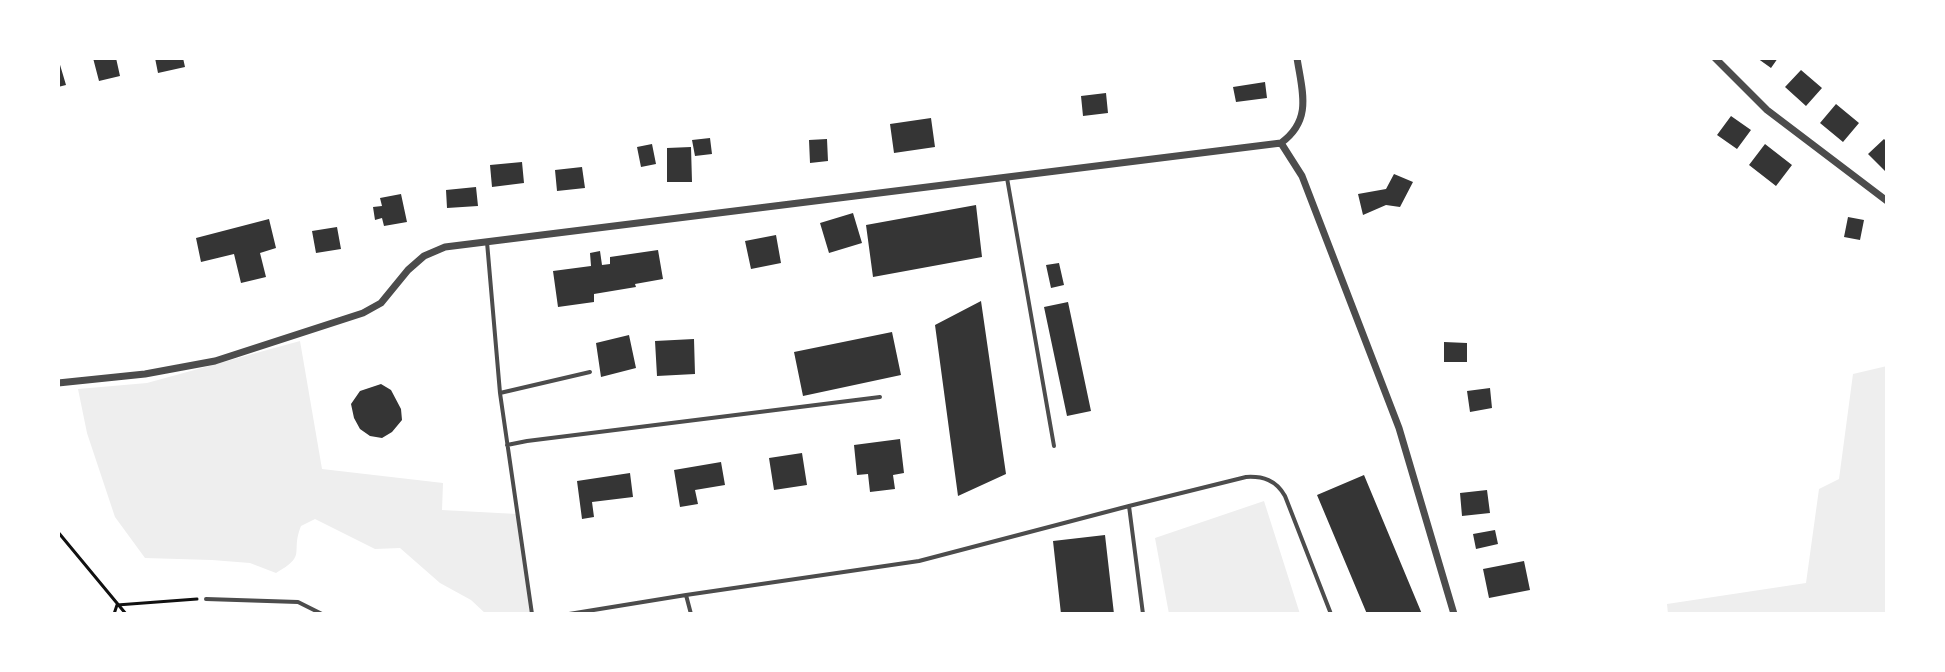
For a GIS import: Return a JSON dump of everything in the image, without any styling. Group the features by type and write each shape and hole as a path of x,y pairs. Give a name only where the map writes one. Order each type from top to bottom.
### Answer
{"street":[{"path":"58,383 145,374 215,361 363,313 381,303 424,256 445,247 1281,143 1296,130 1301,120 1302,98 1297,58"},
{"path":"1715,58 1767,110 1887,201"},
{"path":"1281,143 1302,176 1399,428 1454,614"}],"lane":[{"path":"1007,176 1054,446"},
{"path":"487,242 500,393 532,614"},
{"path":"500,393 590,372"},
{"path":"507,445 880,397"},
{"path":"569,614 919,561 1256,476 1274,483 1285,496 1331,614"},
{"path":"1129,506 1143,614"},
{"path":"686,595 691,614"},
{"path":"206,599 298,602 322,614"}],"path":[{"path":"58,532 126,614"},
{"path":"117,605 206,599"},
{"path":"114,614 117,605"}],"shaded area":[{"path":"300,341 322,469 443,483 442,510 517,514 532,614 486,614 471,600 440,583 400,548 375,549 315,519 301,526 295,557 276,573 250,563 145,558 115,517 87,433 78,389 147,383"},
{"path":"1887,366 1887,614 1668,614 1667,604 1806,583 1819,489 1839,479 1853,374"},
{"path":"1264,501 1300,614 1169,614 1155,538"}],"building":[{"path":"58,58 66,85 58,87"},
{"path":"93,58 116,58 120,76 99,81"},
{"path":"155,58 183,58 185,67 158,73"},
{"path":"1757,58 1778,58 1771,68"},
{"path":"1801,70 1822,88 1806,106 1785,87"},
{"path":"1265,82 1267,98 1236,102 1233,87"},
{"path":"1106,93 1108,113 1083,116 1081,96"},
{"path":"1836,104 1859,123 1843,142 1820,123"},
{"path":"1731,116 1751,130 1737,149 1717,135"},
{"path":"931,118 935,147 894,153 890,124"},
{"path":"710,138 712,154 695,156 692,140"},
{"path":"827,139 828,161 810,163 809,140"},
{"path":"1884,139 1887,142 1885,171 1868,154"},
{"path":"652,144 656,164 641,167 637,147"},
{"path":"1765,144 1792,165 1776,186 1749,165"},
{"path":"691,147 692,182 667,182 667,148"},
{"path":"522,162 524,183 492,187 490,165"},
{"path":"582,167 585,188 557,191 555,170"},
{"path":"1394,174 1413,182 1400,207 1386,205 1363,215 1358,194 1386,189"},
{"path":"476,187 478,206 447,208 446,190"},
{"path":"401,194 407,222 384,226 382,218 375,220 373,207 382,206 380,198"},
{"path":"976,205 982,257 873,277 866,225"},
{"path":"853,213 862,243 829,253 820,223"},
{"path":"1848,217 1864,220 1860,240 1844,237"},
{"path":"269,219 276,248 260,253 266,277 241,283 234,254 201,262 196,238"},
{"path":"337,227 341,249 316,253 312,231"},
{"path":"776,235 781,263 751,269 745,241"},
{"path":"658,250 663,279 594,294 594,302 558,307 553,271 591,266 590,253 600,251 602,265 610,264 610,257"},
{"path":"1059,263 1064,285 1051,288 1046,265"},
{"path":"981,301 1006,474 958,496 935,325"},
{"path":"1068,302 1091,411 1067,416 1044,307"},
{"path":"892,332 901,375 803,396 794,352"},
{"path":"629,335 636,368 601,377 596,343"},
{"path":"694,339 695,374 657,376 655,341"},
{"path":"1444,342 1467,343 1467,362 1444,362"},
{"path":"381,384 391,390 401,409 402,420 382,438 370,436 360,429 351,404 360,391"},
{"path":"1490,388 1492,408 1470,412 1467,391"},
{"path":"900,439 904,473 893,475 895,489 870,492 868,474 857,475 854,445"},
{"path":"802,453 807,485 774,490 769,458"},
{"path":"721,462 725,485 695,490 698,504 680,507 674,470"},
{"path":"630,473 633,497 592,502 594,517 582,519 577,481"},
{"path":"1364,475 1422,614 1367,614 1317,495"},
{"path":"1487,490 1490,513 1462,516 1460,493"},
{"path":"1495,530 1498,544 1476,549 1473,534"},
{"path":"1105,535 1114,614 1061,614 1053,541"},
{"path":"1524,561 1530,590 1489,598 1483,569"}]}
